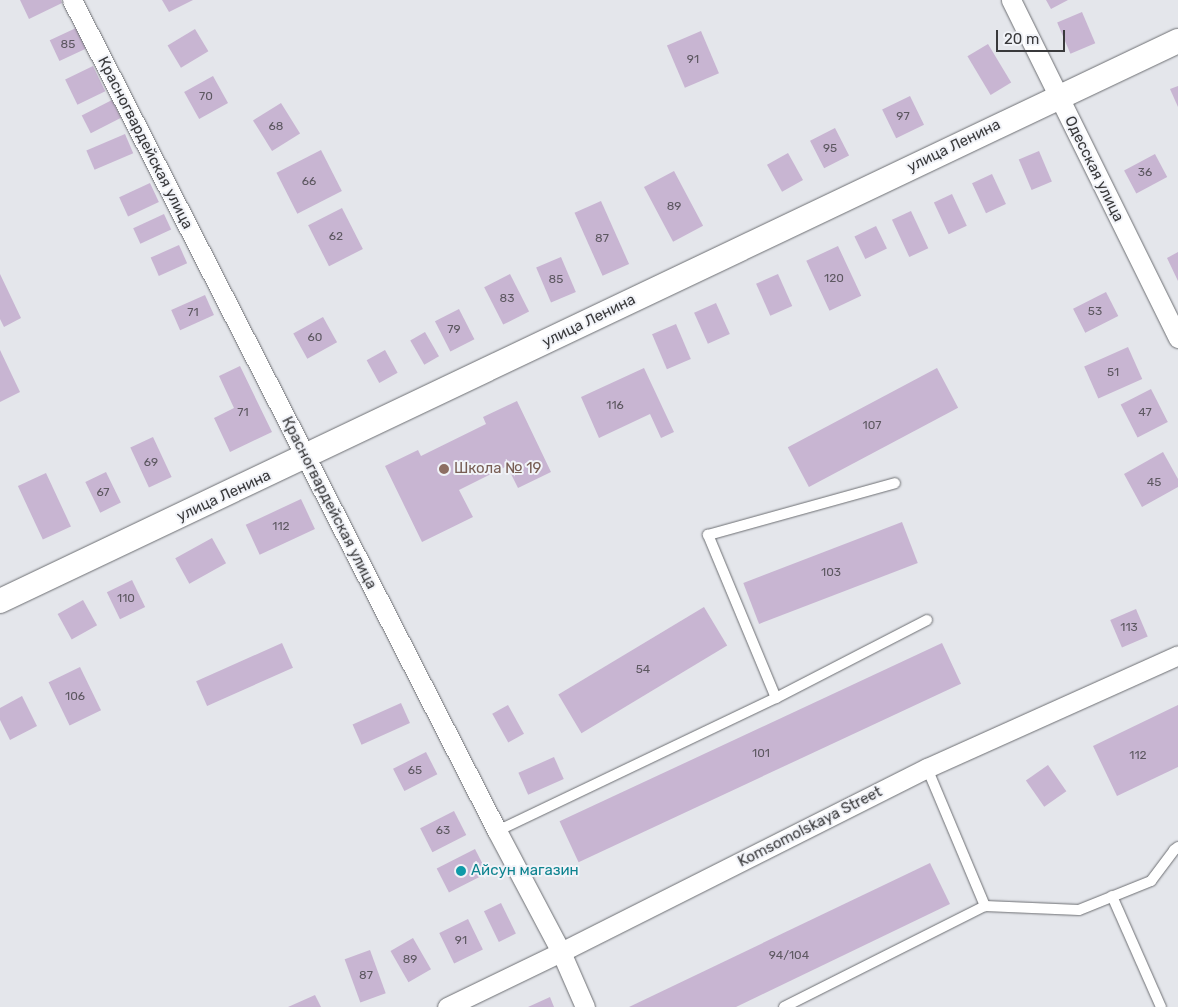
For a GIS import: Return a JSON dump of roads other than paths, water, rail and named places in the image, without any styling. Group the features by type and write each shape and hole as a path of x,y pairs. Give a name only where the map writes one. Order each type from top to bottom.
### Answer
{"street":[{"name":"Красногвардейская улица","path":"72,0 305,458 561,952 585,1007"},
{"name":"Одесская улица","path":"1011,0 1178,338"},
{"name":"улица Ленина","path":"0,601 305,458 1178,40"},
{"name":"Komsomolskaya Street","path":"447,1007 561,952 927,768 1178,655"}],"lane":[{"path":"776,698 708,535 895,483"},
{"path":"497,831 776,698 928,620"},
{"path":"927,768 985,906"},
{"path":"784,1007 985,906 1079,910 1151,881 1178,847"},
{"path":"1112,896 1161,1007"}],"place":[{"name":"Школа № 19","path":"444,469"},
{"name":"Айсун магазин","path":"461,871"}]}
